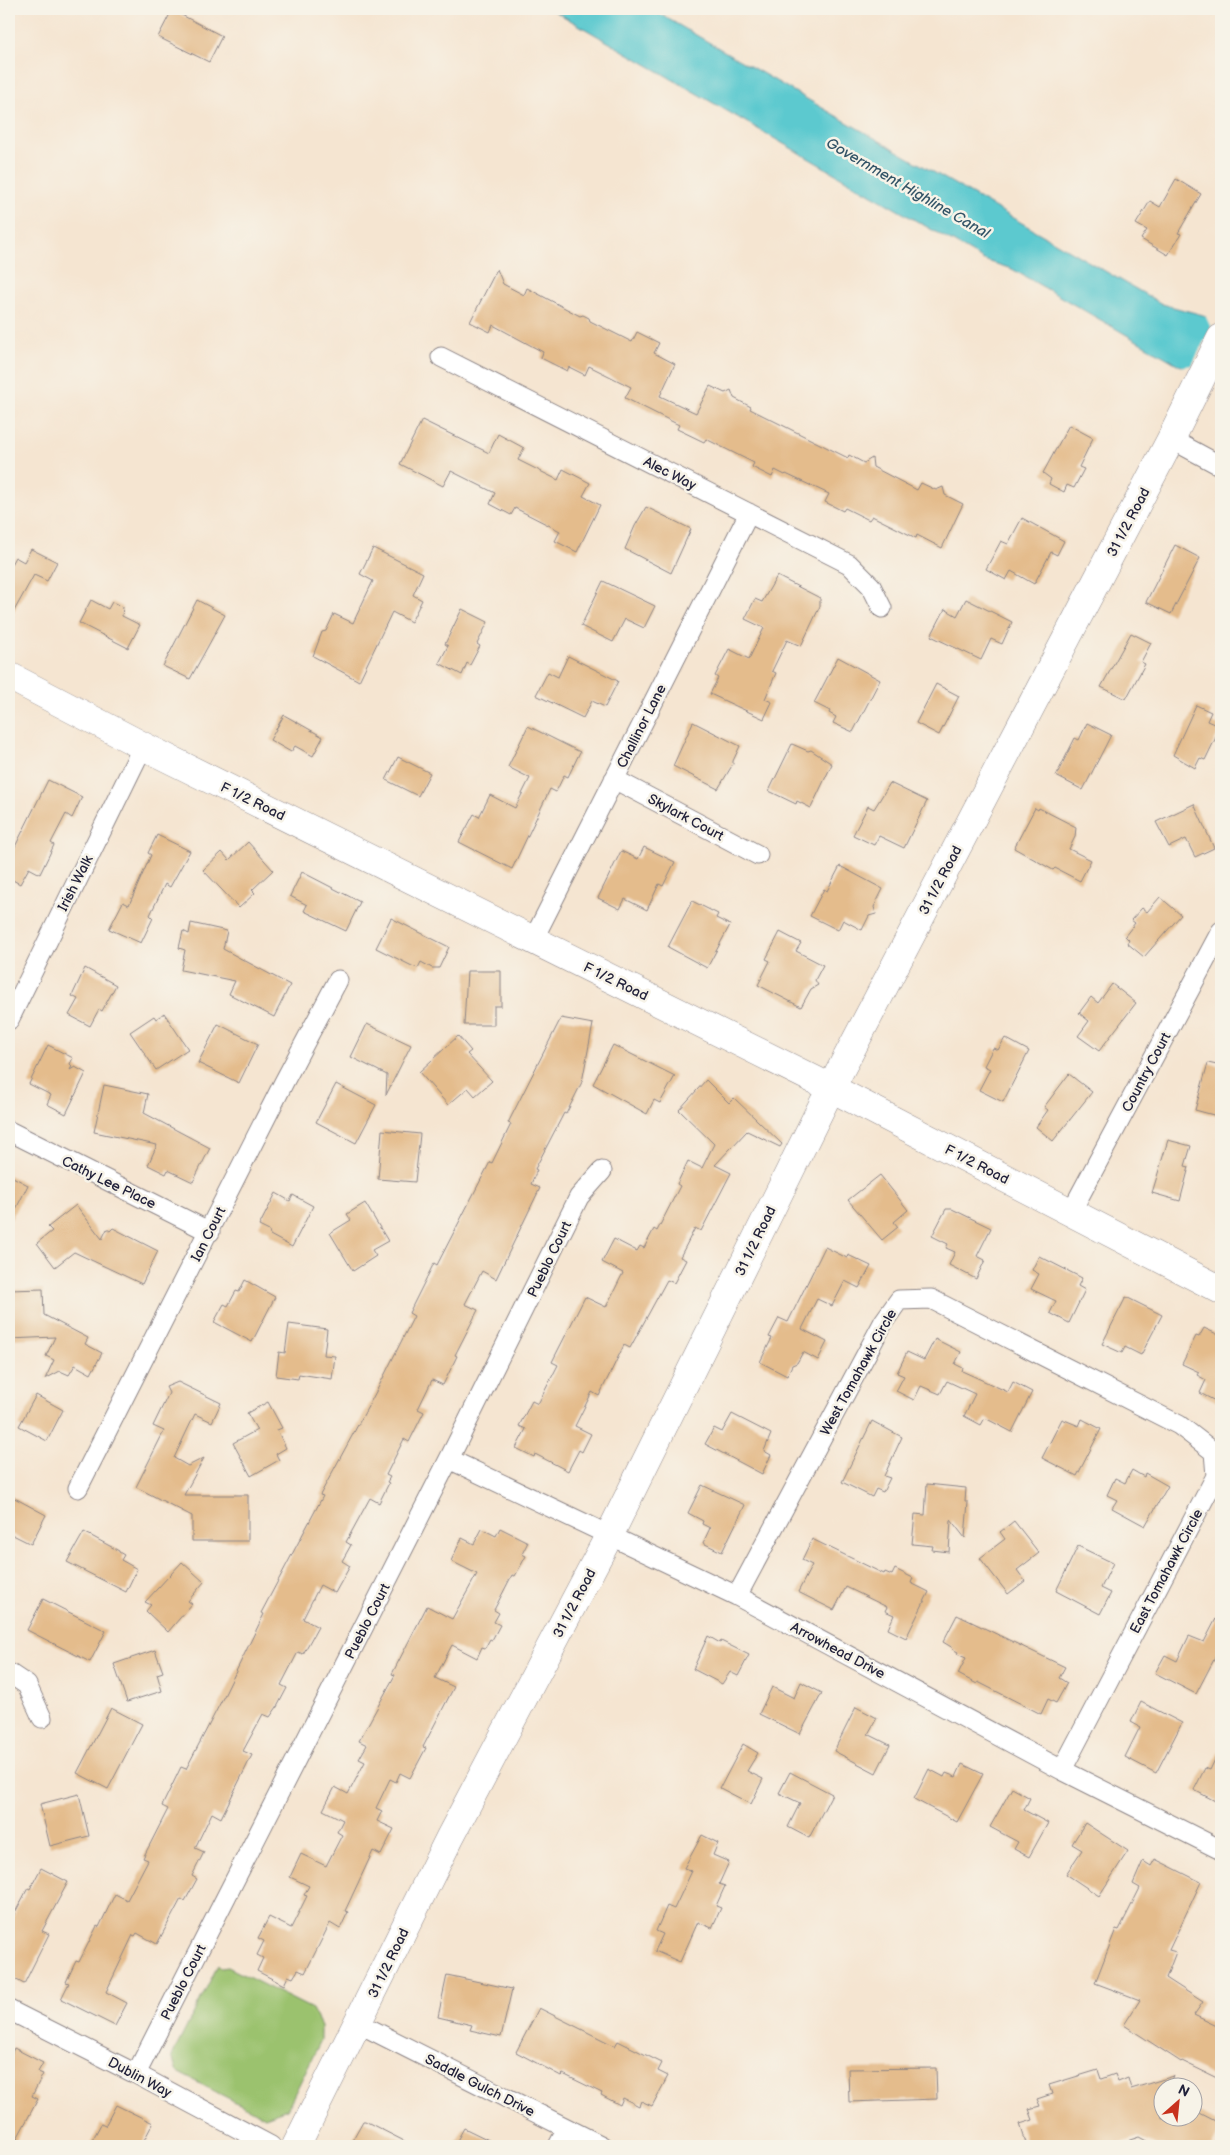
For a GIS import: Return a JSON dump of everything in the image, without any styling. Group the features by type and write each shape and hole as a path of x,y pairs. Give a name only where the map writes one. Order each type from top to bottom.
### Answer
{"street":[{"name":"31 1/2 Road","path":"296,2146 450,1837 609,1536 831,1088 1171,439 1221,338"},
{"name":"Alec Way","path":"441,357 849,564 871,586 882,608"},
{"path":"1171,439 1221,466"},
{"name":"Challinor Lane","path":"533,940 749,513"},
{"name":"F 1/2 Road","path":"9,676 143,746 831,1088 1221,1290"},
{"name":"Irish Walk","path":"9,1020 143,746"},
{"name":"Skylark Court","path":"614,779 758,855"},
{"name":"Country Court","path":"1071,1212 1221,931"},
{"name":"Ian Court","path":"78,1488 210,1232 284,1082 338,980"},
{"name":"Cathy Lee Place","path":"9,1131 210,1232"},
{"name":"Pueblo Court","path":"136,2074 580,1197 602,1171"},
{"name":"West Tomahawk Circle","path":"737,1596 884,1321 899,1300 932,1299 1054,1361"},
{"name":"East Tomahawk Circle","path":"1054,1361 1179,1425 1214,1452 1216,1476 1062,1770"},
{"name":"Arrowhead Drive","path":"449,1459 737,1596 1062,1770 1221,1850"},
{"path":"9,1673 27,1685 42,1718"},
{"name":"Dublin Way","path":"9,2010 136,2074 271,2146"},
{"name":"Saddle Gulch Drive","path":"358,2023 602,2146"},
{"path":"558,2146 567,2129"}],"green space":[{"path":"218,1965 221,1968 228,1967 312,2009 321,2026 321,2040 287,2109 265,2117 177,2072 172,2056"}],"water":[{"name":"Government Highline Canal","path":"551,9 651,9 1162,304 1203,315 1221,326 1221,385 1179,365 1012,269 984,260"}],"pier":[{"path":"1204,313 1221,323 1221,373 1219,378 1221,388 1177,367 1192,365 1211,328"}],"building":[{"path":"172,10 222,36 209,62 158,37"},
{"path":"1176,179 1201,194 1178,233 1181,234 1168,255 1141,239 1147,230 1136,224 1150,201 1160,207"},
{"path":"497,269 503,284 524,295 527,288 580,316 583,315 589,318 590,321 632,342 637,332 659,343 654,353 675,364 660,396 696,413 710,386 725,393 731,390 734,398 751,407 750,409 848,458 849,455 864,463 872,458 873,467 917,490 921,483 936,490 943,487 945,495 963,504 942,548 917,535 916,538 872,516 869,520 845,508 843,511 825,502 829,494 775,470 772,477 752,467 754,463 706,439 704,442 677,429 679,425 625,398 631,387 589,366 585,375 569,367 567,371 541,358 543,352 493,325 490,332 470,322"},
{"path":"422,420 489,453 498,434 524,448 518,460 558,480 563,469 590,483 583,496 600,505 577,552 555,541 560,531 515,508 511,515 490,504 495,493 451,471 443,486 400,464"},
{"path":"1069,425 1093,438 1079,467 1084,469 1074,488 1067,485 1064,492 1049,484 1051,479 1043,473"},
{"path":"646,507 691,529 671,573 625,549"},
{"path":"1022,518 1064,541 1057,555 1051,552 1034,584 1011,571 1006,580 986,569 1001,541 1008,544"},
{"path":"1175,545 1200,558 1171,614 1146,602"},
{"path":"373,548 423,573 413,595 422,600 411,622 392,612 359,681 313,656 322,632 326,631 334,614 353,623 373,581 360,574"},
{"path":"31,549 57,562 47,581 34,575 9,620 9,568 15,557 24,562"},
{"path":"777,576 820,598 820,606 801,646 787,640 772,671 776,673 765,699 772,702 764,719 710,694 718,678 715,676 729,649 749,659 764,628 745,619 755,599 762,602"},
{"path":"603,581 655,606 644,628 625,619 613,642 581,626"},
{"path":"966,599 1012,622 1002,644 991,639 981,660 931,636 945,609 957,616"},
{"path":"91,600 108,609 112,602 123,607 122,616 140,625 128,648 79,623"},
{"path":"197,600 225,615 190,679 163,666"},
{"path":"462,609 488,622 477,644 480,646 470,665 467,663 462,675 439,663 448,646 445,644"},
{"path":"1131,633 1151,643 1141,662 1145,664 1126,699 1101,687"},
{"path":"568,656 618,681 605,707 592,701 583,718 536,695 548,672 558,677"},
{"path":"838,657 880,680 853,732 833,723 836,717 829,713 830,711 814,703"},
{"path":"936,684 959,696 939,735 916,723"},
{"path":"1196,705 1211,712 1207,721 1221,727 1205,760 1200,758 1195,768 1173,755"},
{"path":"284,715 323,737 313,756 295,746 291,752 270,740"},
{"path":"693,722 740,746 733,764 718,789 673,766"},
{"path":"1087,723 1111,735 1083,790 1056,776 1075,738 1079,740"},
{"path":"528,726 580,752 568,777 564,775 556,792 550,789 512,869 459,842 474,814 479,817 490,795 515,808 530,778 508,767"},
{"path":"792,744 808,751 811,750 832,764 811,808 797,801 796,804 769,791"},
{"path":"398,757 430,773 418,796 386,780"},
{"path":"48,780 82,797 72,818 66,814 51,843 54,845 40,874 29,868 20,884 9,878 9,859"},
{"path":"890,783 927,801 904,848 879,836 874,845 853,835 868,806 874,809"},
{"path":"1194,804 1214,848 1195,857 1186,839 1169,847 1156,822"},
{"path":"1035,808 1038,810 1039,808 1076,827 1075,837 1069,849 1091,860 1080,881 1055,868 1053,870 1014,848"},
{"path":"157,835 190,851 170,887 165,884 150,915 153,918 141,943 109,929 123,902 129,905 151,855 148,853"},
{"path":"248,842 273,870 252,890 255,893 239,908 203,870 222,852 229,860"},
{"path":"644,847 675,862 663,886 659,884 647,910 625,899 620,909 598,898 621,851 638,859"},
{"path":"840,866 883,889 874,907 876,914 869,916 862,930 843,920 838,930 810,916 824,889 827,891"},
{"path":"302,872 360,902 346,931 304,911 307,905 290,896"},
{"path":"1160,897 1181,915 1144,957 1127,943 1129,940 1125,936 1135,923 1131,920 1142,908 1147,912"},
{"path":"692,901 718,914 716,918 730,925 707,968 668,947"},
{"path":"391,918 449,947 439,968 432,968 421,962 418,968 376,948"},
{"path":"191,923 227,931 223,949 290,985 274,1017 229,994 235,981 181,970 185,950 179,948 183,931 189,934"},
{"path":"780,932 801,943 796,951 823,965 815,980 818,985 811,989 801,1007 758,985 770,961 766,959"},
{"path":"85,968 116,985 102,1011 99,1009 90,1026 69,1015 78,999 72,996"},
{"path":"467,971 501,971 501,1006 494,1006 494,1025 464,1025"},
{"path":"1112,984 1136,1003 1099,1051 1078,1036 1089,1021 1079,1013 1091,997 1098,1003"},
{"path":"164,1013 188,1049 156,1070 130,1032 154,1016 156,1019"},
{"path":"561,1018 593,1024 582,1082 535,1169 537,1170 531,1184 540,1188 496,1279 482,1271 465,1304 478,1310 455,1355 457,1356 443,1385 432,1380 418,1409 424,1412 409,1442 404,1439 386,1475 390,1477 387,1482 389,1483 379,1503 370,1498 346,1542 351,1545 342,1561 350,1566 335,1593 320,1585 303,1619 318,1627 303,1654 298,1652 281,1685 287,1688 277,1707 270,1717 263,1714 243,1751 252,1755 221,1818 212,1813 195,1848 204,1852 192,1876 197,1879 185,1901 181,1899 157,1944 137,1933 135,1936 133,1935 106,1992 127,2003 115,2026 61,1999 69,1983 66,1982 76,1961 79,1962 97,1926 99,1927 115,1894 127,1900 148,1860 143,1858 168,1809 162,1806 181,1767 186,1769 225,1694 264,1614 261,1613 323,1496 320,1495 378,1388 414,1316 409,1313 434,1263 437,1265 490,1162 492,1163 511,1124 508,1123"},
{"path":"218,1024 258,1044 239,1083 198,1063"},
{"path":"367,1024 411,1045 386,1095 387,1075 351,1057"},
{"path":"458,1036 471,1051 467,1054 492,1081 475,1096 468,1088 448,1105 419,1072"},
{"path":"1005,1038 1029,1051 1003,1102 979,1090 990,1069 984,1066 993,1048 998,1050"},
{"path":"48,1045 73,1058 70,1070 75,1067 86,1073 66,1114 47,1104 51,1095 29,1084"},
{"path":"613,1045 675,1076 660,1103 654,1100 647,1114 593,1084"},
{"path":"1208,1063 1221,1066 1221,1117 1195,1110"},
{"path":"1069,1074 1092,1092 1053,1141 1036,1127 1048,1110 1044,1107"},
{"path":"706,1080 729,1103 734,1098 782,1144 780,1147 747,1131 715,1165 731,1173 701,1231 695,1228 680,1257 686,1260 674,1283 667,1280 630,1348 624,1345 599,1396 592,1392 575,1426 591,1434 582,1452 579,1450 568,1471 535,1454 534,1457 516,1448 526,1429 519,1426 532,1401 538,1404 558,1365 552,1362 585,1297 606,1307 623,1273 602,1262 614,1239 637,1251 640,1246 644,1248 654,1229 657,1231 680,1186 677,1184 688,1161 702,1168 714,1144 679,1110"},
{"path":"336,1084 376,1105 356,1143 316,1122"},
{"path":"104,1085 148,1094 144,1113 210,1148 193,1182 168,1170 166,1174 148,1165 157,1145 94,1132"},
{"path":"382,1130 420,1134 415,1182 378,1179"},
{"path":"1168,1140 1191,1146 1185,1166 1189,1167 1180,1201 1152,1193"},
{"path":"9,1175 28,1185 9,1223"},
{"path":"880,1175 908,1210 894,1222 898,1227 882,1240 848,1200"},
{"path":"276,1193 290,1201 293,1195 313,1206 292,1247 270,1235 269,1231 259,1226"},
{"path":"365,1203 388,1241 372,1250 376,1256 353,1271 330,1233 351,1220 347,1214"},
{"path":"76,1205 102,1239 107,1229 110,1231 113,1228 158,1251 142,1284 74,1252 55,1267 37,1243 52,1231 48,1227"},
{"path":"946,1209 952,1209 991,1228 977,1256 985,1260 976,1279 949,1265 955,1252 946,1248 948,1244 932,1236"},
{"path":"825,1247 847,1258 848,1255 871,1266 859,1288 845,1281 832,1306 817,1299 802,1329 827,1342 818,1360 803,1352 797,1363 792,1365 787,1376 760,1362 772,1338 769,1337 779,1318 788,1322"},
{"path":"1039,1256 1082,1278 1078,1286 1085,1290 1069,1323 1050,1313 1056,1301 1031,1289 1039,1274 1032,1270"},
{"path":"245,1280 275,1297 252,1342 214,1322 224,1304 228,1306 236,1291 239,1292"},
{"path":"43,1289 44,1315 88,1338 85,1344 102,1353 91,1374 75,1365 69,1375 60,1371 45,1379 54,1360 46,1356 55,1337 9,1339 9,1290"},
{"path":"1126,1297 1162,1315 1141,1355 1125,1347 1122,1353 1102,1344"},
{"path":"289,1324 327,1329 324,1355 335,1356 332,1379 299,1374 298,1379 276,1376 279,1352 285,1353"},
{"path":"1204,1328 1221,1336 1221,1404 1200,1393 1206,1380 1197,1375 1199,1372 1182,1364 1196,1336 1199,1337"},
{"path":"935,1339 961,1352 955,1364 963,1368 962,1371 1008,1392 1013,1382 1032,1392 1012,1432 985,1418 981,1425 964,1416 975,1394 947,1381 940,1394 921,1386 914,1400 896,1391 904,1376 897,1373 907,1352 924,1360"},
{"path":"178,1382 221,1403 212,1422 195,1414 174,1458 188,1466 204,1458 184,1495 248,1495 248,1541 192,1541 192,1516 136,1487 164,1431 153,1426 169,1393 166,1387"},
{"path":"36,1395 63,1410 47,1441 19,1426"},
{"path":"268,1402 282,1428 277,1430 286,1448 276,1454 279,1460 251,1476 233,1443 257,1430 247,1413"},
{"path":"732,1414 771,1434 764,1451 771,1455 762,1474 705,1444 714,1428 722,1432"},
{"path":"1062,1419 1079,1426 1082,1419 1101,1429 1077,1476 1042,1458"},
{"path":"872,1421 902,1437 884,1476 890,1478 883,1492 876,1489 872,1497 842,1482"},
{"path":"1132,1470 1144,1477 1145,1473 1168,1486 1145,1526 1112,1508 1117,1500 1107,1495 1115,1478 1125,1483"},
{"path":"927,1484 966,1488 965,1502 968,1502 965,1538 951,1520 949,1552 932,1550 933,1546 912,1544 915,1514 925,1515"},
{"path":"702,1485 745,1505 722,1552 703,1543 710,1528 702,1524 703,1521 688,1513"},
{"path":"9,1495 46,1515 31,1544 9,1533"},
{"path":"1014,1521 1039,1553 1017,1570 1025,1581 1008,1594 980,1558 1005,1539 1000,1532"},
{"path":"500,1528 528,1542 522,1554 526,1556 515,1576 512,1575 494,1610 499,1613 494,1622 500,1625 492,1640 490,1639 485,1648 482,1647 477,1658 452,1645 435,1678 454,1687 423,1747 426,1748 410,1778 400,1773 396,1782 390,1779 376,1808 382,1811 377,1821 394,1829 381,1855 373,1851 345,1911 348,1912 340,1929 330,1923 305,1973 298,1970 293,1978 288,1976 284,1985 257,1971 263,1958 257,1955 264,1941 258,1938 269,1917 291,1928 307,1896 304,1895 309,1886 290,1877 301,1854 326,1866 342,1835 337,1832 343,1820 323,1810 335,1787 348,1794 365,1762 359,1759 367,1745 359,1741 395,1675 392,1674 427,1606 452,1619 477,1574 451,1561 462,1538 474,1544 482,1529 496,1536"},
{"path":"84,1532 119,1551 124,1555 121,1560 137,1569 126,1592 67,1562"},
{"path":"812,1539 884,1574 885,1572 892,1575 895,1569 913,1578 911,1583 929,1592 906,1638 888,1629 894,1615 885,1611 887,1607 846,1587 834,1610 798,1592 812,1565 802,1560"},
{"path":"1078,1546 1113,1563 1101,1588 1111,1593 1100,1614 1056,1591"},
{"path":"182,1562 204,1582 188,1601 192,1604 168,1632 146,1611 151,1605 145,1602"},
{"path":"43,1599 106,1631 90,1662 27,1630"},
{"path":"1221,1609 1221,1646 1196,1694 1155,1673 1165,1655 1177,1661 1189,1636 1204,1642"},
{"path":"957,1615 1065,1667 1059,1678 1067,1683 1056,1703 1048,1699 1041,1714 958,1674 966,1658 957,1654 958,1652 943,1642"},
{"path":"708,1636 749,1655 738,1676 730,1672 722,1684 693,1669"},
{"path":"155,1650 163,1672 157,1674 162,1691 127,1702 114,1664"},
{"path":"801,1682 822,1693 800,1734 759,1714 772,1687 794,1698"},
{"path":"1141,1702 1182,1723 1156,1773 1125,1757 1140,1727 1131,1722"},
{"path":"856,1707 877,1718 868,1734 890,1745 876,1773 834,1751"},
{"path":"111,1708 142,1724 108,1789 77,1773"},
{"path":"743,1744 758,1753 747,1771 763,1779 751,1804 720,1788"},
{"path":"1221,1747 1221,1804 1194,1790 1205,1768 1210,1770"},
{"path":"962,1764 983,1774 957,1822 914,1799 929,1769 944,1777 946,1773 956,1777"},
{"path":"790,1772 832,1794 809,1838 788,1827 800,1803 779,1793"},
{"path":"1012,1788 1030,1798 1024,1810 1048,1823 1029,1857 1014,1849 1018,1842 990,1827"},
{"path":"79,1794 89,1836 50,1846 40,1804"},
{"path":"1085,1823 1128,1851 1099,1896 1066,1874 1082,1850 1072,1844"},
{"path":"702,1835 718,1843 713,1855 729,1862 719,1884 725,1886 716,1906 721,1908 712,1928 698,1922 680,1962 655,1951 663,1934 656,1931 667,1906 674,1909 692,1871 684,1868"},
{"path":"1155,1859 1201,1882 1169,1950 1176,1952 1166,1978 1203,2002 1194,2015 1221,2028 1221,2080 1181,2062 1124,2025 1140,2000 1095,1983 1116,1929 1119,1930 1140,1888 1133,1884 1143,1861 1151,1866"},
{"path":"41,1868 68,1882 42,1931 49,1934 24,1984 9,1976 9,1924"},
{"path":"447,1975 512,1989 501,2037 470,2030 472,2025 438,2017"},
{"path":"539,2008 615,2046 618,2041 662,2063 658,2071 668,2076 652,2106 641,2101 639,2106 623,2098 620,2105 601,2095 602,2093 563,2074 561,2076 516,2052"},
{"path":"14,2048 43,2063 38,2072 43,2074 32,2096 38,2099 13,2146 9,2146 9,2059"},
{"path":"936,2068 937,2099 849,2102 848,2069"},
{"path":"1098,2070 1101,2079 1115,2074 1118,2082 1128,2078 1131,2089 1152,2083 1152,2128 1202,2128 1202,2114 1221,2124 1221,2128 1212,2146 1156,2146 1139,2137 1112,2146 1027,2146 1020,2124 1033,2120 1029,2109 1040,2106 1037,2099 1052,2094 1049,2085"},
{"path":"116,2105 153,2123 141,2146 89,2146 101,2124 105,2126"},
{"path":"363,2121 365,2121 414,2146 349,2146"},
{"path":"464,2128 501,2146 454,2146"}]}
